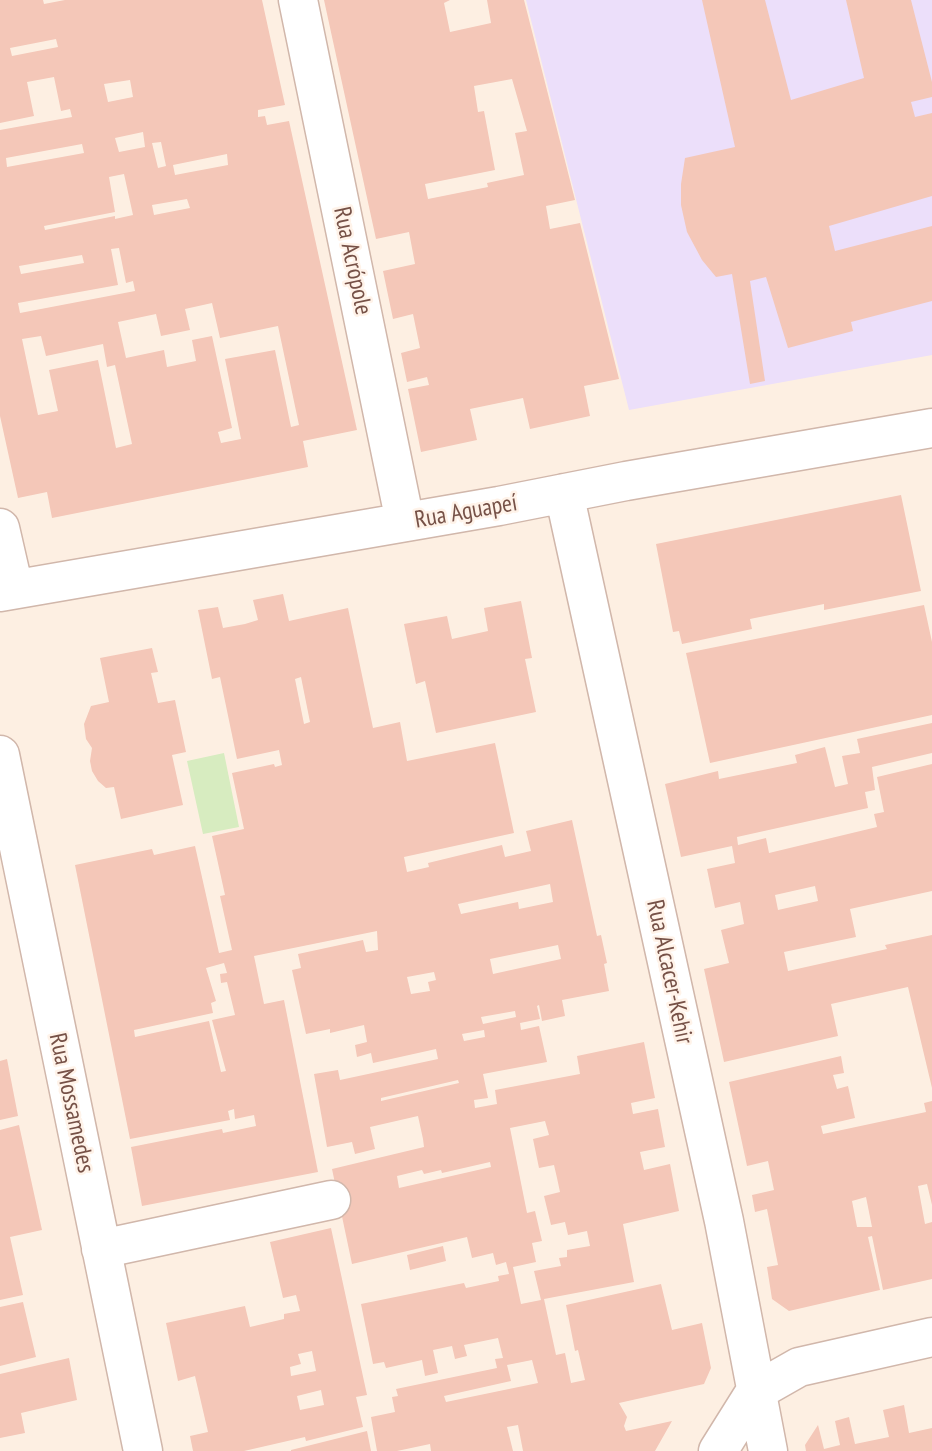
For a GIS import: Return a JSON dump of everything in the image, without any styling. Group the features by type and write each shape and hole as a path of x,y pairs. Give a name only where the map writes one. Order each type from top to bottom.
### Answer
{"street":[{"name":"Rua Acrópole","path":"298,0 405,522"},
{"name":"Rua Aguapeí","path":"7,591 932,428"},
{"name":"Rua Alcacer-Kehir","path":"564,494 724,1222 768,1451"},
{"path":"0,528 7,591"},
{"name":"Rua Mossamedes","path":"0,755 142,1451"},
{"path":"101,1249 331,1200"},
{"path":"718,1451 755,1392 799,1367 932,1337"}],"shaded area":[{"path":"526,0 932,0 932,355 629,410"}],"green space":[{"path":"224,753 239,827 203,834 187,761"}],"building":[{"path":"0,0 43,0 44,4 65,0 262,0 285,105 258,110 258,117 265,116 267,125 289,121 357,430 303,441 308,467 52,518 47,492 18,498 0,416 0,130 72,117 70,109 61,111 54,77 27,82 34,116 0,123","holes":["56,39 58,47 12,56 10,48","130,80 133,97 108,102 104,84","143,132 145,147 119,152 115,138","161,142 166,166 158,168 152,143","82,144 84,153 7,167 6,158","227,154 228,165 175,175 173,165","124,174 133,215 45,230 44,226 115,212 109,177","187,199 190,208 154,215 152,205","119,248 126,283 133,281 135,291 20,313 18,303 118,285 111,249","82,255 84,263 21,274 19,266","212,303 220,338 278,326 299,425 291,427 275,350 225,359 241,439 221,443 218,432 232,428 212,336 192,340 196,361 167,367 164,350 126,358 118,322 156,314 161,336 190,330 185,309","41,336 46,356 103,344 107,367 115,365 132,444 116,448 98,360 49,370 58,411 38,415 22,339"]},
{"path":"324,0 450,0 444,3 450,32 491,23 487,0 524,0 575,200 546,206 550,229 580,223 619,379 584,386 590,416 530,429 523,398 470,409 477,440 421,452 408,389 429,385 427,377 407,382 401,353 420,348 413,314 393,319 383,271 415,264 409,232 376,239","holes":["512,79 527,131 515,133 524,175 487,183 488,187 428,199 425,184 495,170 484,111 478,112 474,86"]},
{"path":"702,0 765,0 791,100 864,78 846,0 911,0 932,82 932,97 911,102 915,117 932,113 932,196 829,226 835,251 932,226 932,301 851,322 853,331 788,348 766,277 750,281 765,381 750,384 732,274 716,277 702,260 687,232 681,205 685,158 735,147"},
{"path":"901,495 921,591 824,610 824,604 750,619 752,629 682,644 679,631 673,632 656,544"},
{"path":"283,594 289,621 348,608 373,728 400,722 407,761 495,743 514,833 404,857 407,872 429,867 428,863 502,845 505,857 531,851 526,831 572,820 597,936 601,935 609,991 562,1000 565,1016 542,1021 539,1005 537,1006 540,1019 520,1023 521,1030 539,1026 547,1062 483,1074 488,1098 474,1100 475,1108 497,1104 495,1090 580,1074 577,1056 644,1042 655,1098 631,1103 633,1114 658,1109 665,1147 640,1152 644,1170 670,1164 679,1211 623,1224 634,1282 544,1299 556,1355 565,1353 571,1383 585,1380 578,1350 575,1351 566,1305 661,1284 672,1330 702,1323 711,1368 704,1384 619,1403 627,1417 624,1426 626,1431 672,1421 655,1451 523,1451 518,1425 507,1427 513,1451 431,1451 430,1444 397,1451 377,1451 371,1417 395,1412 392,1397 398,1396 396,1389 497,1368 495,1359 503,1358 498,1338 464,1345 467,1356 455,1359 452,1346 433,1350 438,1373 425,1376 422,1360 386,1368 384,1362 373,1364 361,1304 464,1283 466,1288 499,1281 498,1276 509,1274 506,1262 496,1265 493,1253 472,1258 467,1237 352,1264 332,1169 424,1147 423,1139 418,1116 370,1127 375,1149 355,1154 352,1142 327,1147 314,1074 338,1070 340,1080 438,1059 436,1049 373,1063 371,1053 357,1057 355,1045 367,1042 364,1025 330,1033 330,1029 306,1034 292,970 301,968 298,954 363,940 366,952 378,950 377,931 254,956 264,1004 284,1000 318,1172 142,1206 131,1147 222,1129 223,1133 256,1126 254,1115 235,1119 234,1109 228,1111 230,1120 130,1139 75,865 152,849 154,855 195,846 219,953 232,950 220,896 225,895 212,836 244,829 232,773 274,764 275,767 282,765 279,750 237,759 220,677 212,679 198,610 218,607 223,628 245,624 258,620 253,600","holes":["301,677 310,722 304,724 295,679","550,884 553,902 519,909 518,902 461,914 458,904","558,945 561,959 493,974 490,959","224,963 227,973 220,974 221,983 227,982 235,1015 212,1020 226,1071 221,1072 209,1021 135,1037 134,1030 213,1013 211,1003 216,1001 206,968","434,972 436,980 428,982 430,991 411,994 407,977","515,1011 516,1017 483,1024 481,1017","484,1030 485,1037 464,1041 462,1034","458,1080 459,1083 381,1101 381,1098","545,1121 549,1135 533,1139 539,1168 554,1165 560,1192 544,1196 551,1225 565,1222 568,1235 587,1231 590,1246 567,1250 567,1257 559,1258 561,1266 534,1271 541,1300 521,1304 513,1267 536,1262 532,1243 542,1241 535,1211 527,1213 510,1128","490,1162 491,1167 399,1188 397,1176 422,1170 424,1174 441,1170 442,1173","532,1360 538,1383 446,1402 444,1396 511,1381 507,1365"]},
{"path":"521,601 532,658 525,659 536,712 436,733 425,681 416,684 404,624 447,616 452,639 488,631 484,608"},
{"path":"924,605 932,642 932,715 710,763 686,653"},
{"path":"152,648 158,672 151,673 158,703 175,700 186,752 172,755 183,805 121,819 114,787 106,788 92,771 92,748 86,739 84,724 91,706 109,702 100,658"},
{"path":"932,723 932,753 872,767 875,790 865,792 868,808 737,837 738,845 766,838 769,853 877,827 874,814 884,812 877,777 932,764 932,891 850,909 856,937 784,952 788,971 887,949 885,945 932,935 932,1088 908,987 831,1004 838,1036 724,1062 704,969 729,963 721,930 744,924 740,902 715,908 707,869 735,863 732,846 681,857 665,784 718,771 719,779 797,763 795,755 825,747 835,787 848,784 842,756 860,753 857,739","holes":["815,886 818,901 778,910 775,895"]},
{"path":"841,1056 844,1073 833,1075 837,1089 848,1086 855,1118 821,1126 823,1134 926,1112 924,1103 932,1101 932,1205 927,1184 918,1186 925,1224 932,1222 932,1279 883,1290 872,1236 868,1237 880,1290 789,1311 772,1299 767,1267 778,1265 767,1209 755,1212 752,1195 774,1190 768,1161 747,1166 729,1082","holes":["866,1197 872,1227 857,1227 852,1201"]},
{"path":"7,1059 18,1116 0,1120 0,1061"},
{"path":"19,1125 42,1230 10,1237 23,1295 0,1300 0,1130"},
{"path":"331,1228 367,1395 356,1397 363,1427 306,1441 305,1437 244,1451 193,1451 190,1436 208,1432 195,1376 178,1381 166,1323 245,1306 250,1327 284,1319 284,1314 300,1311 296,1295 283,1298 270,1242","holes":["312,1351 316,1371 291,1376 290,1367 301,1364 298,1354","321,1390 324,1405 300,1410 297,1396"]},
{"path":"443,1246 446,1261 410,1270 407,1255"},
{"path":"23,1302 36,1357 0,1366 0,1307"},
{"path":"69,1358 77,1400 21,1413 25,1433 0,1438 0,1374"},
{"path":"904,1405 909,1433 932,1428 932,1451 806,1451 805,1445 818,1425 824,1449 840,1445 835,1421 849,1417 855,1444 889,1437 883,1410"},
{"path":"367,1431 371,1451 291,1451 291,1450"}]}
